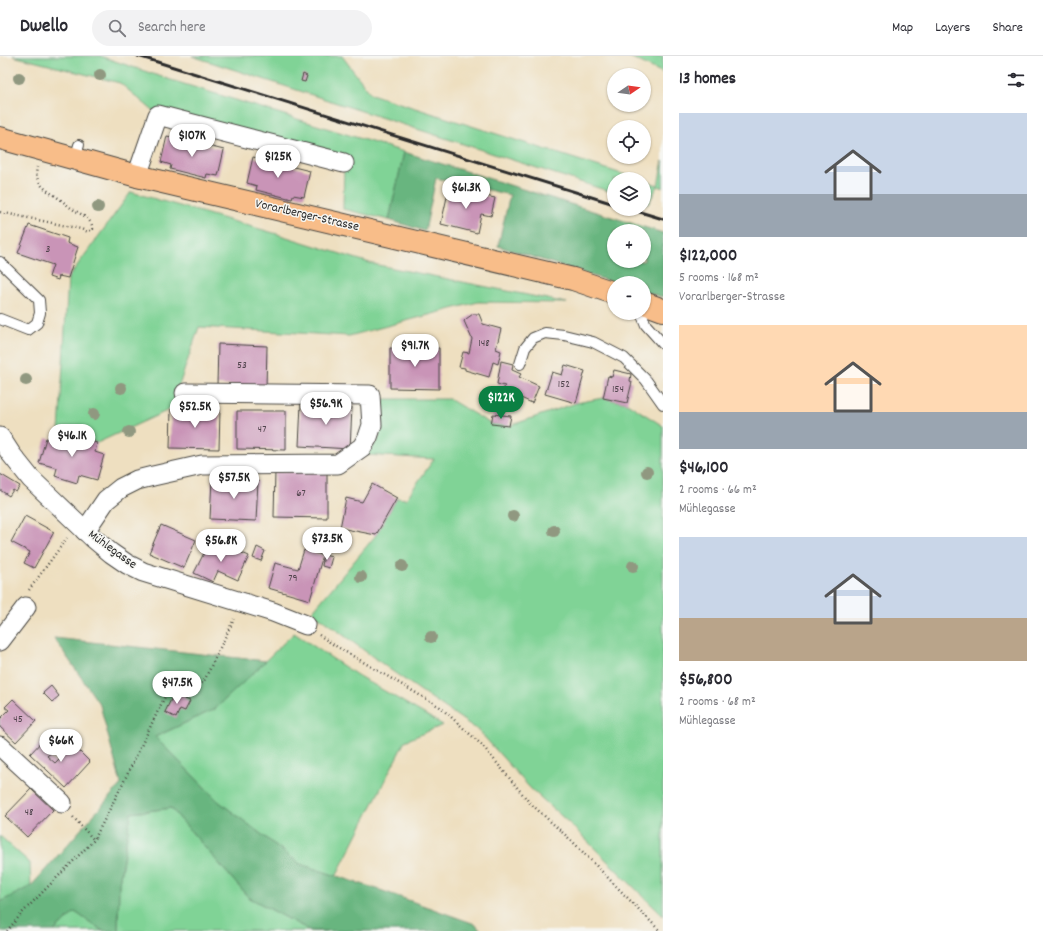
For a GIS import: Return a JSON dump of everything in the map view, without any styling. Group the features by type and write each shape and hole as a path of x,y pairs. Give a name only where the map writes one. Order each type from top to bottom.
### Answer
{"main road":[{"name":"Vorarlberger-Strasse","path":"0,138 34,149 77,152 137,176 573,279 607,291"},
{"path":"651,306 663,310"}],"street":[{"path":"137,176 158,115 344,163"},
{"path":"77,533 106,500 121,488 137,480 202,465 338,464 362,447 368,437 372,425 370,395 185,392"},
{"name":"Mühlegasse","path":"0,437 11,454 31,479 77,533 93,538 127,564 143,572 273,612 306,625"},
{"path":"0,641 26,607"},
{"path":"0,746 62,803"}],"lane":[{"path":"0,262 39,300 40,313 37,323 28,330 0,319"},
{"path":"644,320 646,325 663,344"},
{"path":"520,364 525,348 533,338 545,332 593,342 624,358 646,380 663,404"}],"path":[{"path":"0,212 81,229 88,232 93,229 92,224 85,216 72,210 60,199 48,192 38,182 34,149"},
{"path":"26,607 24,596 37,577 77,533"},
{"path":"7,931 23,912 94,840 172,682 203,683 242,603"},
{"path":"306,625 334,645 440,707 482,746 530,803 573,842 660,931"},
{"path":"62,803 94,840"}],"green space":[{"path":"13,56 100,56 171,80 404,152 389,220 343,209 344,163 158,115 120,83"},
{"path":"192,56 342,56 371,94 616,172 607,172 607,191"},
{"path":"628,56 663,56 663,73"},
{"path":"404,152 634,224 607,224 607,268 651,268 651,229 663,233 663,297 651,294 651,276 607,276 607,280 498,246 510,195 436,178 425,231 389,220"},
{"path":"663,161 663,188 658,186 651,199 651,183 658,185"},
{"path":"131,192 277,234 373,264 567,303 478,302 349,336 199,327 171,409 97,443 59,432 68,278"},
{"path":"603,398 627,403 663,426 663,916 568,822 530,788 479,731 392,671 312,612 376,535 397,498 406,499 434,459 366,455 378,440 383,421 384,399 449,399 491,424 509,426 576,403"},
{"path":"294,633 357,675 443,725 405,741 336,876 300,864 218,801 155,737 215,709"},
{"path":"54,638 266,661 215,709 155,737 218,801 300,864 383,891 475,924 481,931 311,931 248,897 171,808 131,813 119,883 118,931 103,931 75,912 54,931 0,931 0,902 31,886 121,784 100,705"},
{"path":"171,808 248,897 311,931 118,931 119,883 131,813"},
{"path":"0,836 30,863 31,887 0,902"},
{"path":"75,912 103,931 54,931"}],"building":[{"path":"303,74 307,76 305,82 301,81"},
{"path":"167,136 224,150 218,176 207,174 206,178 170,169 171,165 161,162"},
{"path":"253,157 310,171 304,197 293,195 292,199 256,190 257,186 247,183"},
{"path":"449,188 495,198 491,216 481,214 477,233 441,224"},
{"path":"29,225 68,238 67,243 78,247 68,278 59,276 58,280 49,277 53,265 18,253"},
{"path":"473,314 479,314 483,324 501,329 496,349 501,351 498,364 493,362 489,377 459,367 463,352 469,353 472,339 464,321"},
{"path":"218,344 267,346 266,387 217,385"},
{"path":"390,348 439,348 439,389 390,388"},
{"path":"501,361 513,364 512,370 521,374 519,377 539,386 532,403 503,390 505,386 497,384"},
{"path":"565,365 585,371 576,403 545,394 552,372 562,375"},
{"path":"614,370 631,374 630,381 632,382 627,403 603,398 608,376 612,377"},
{"path":"301,404 352,407 350,449 299,446"},
{"path":"171,409 220,410 219,449 170,448"},
{"path":"237,411 286,411 286,450 237,449"},
{"path":"493,414 511,416 509,426 491,424"},
{"path":"59,432 97,443 95,452 104,455 97,480 79,475 77,483 55,476 57,468 39,463 46,438 57,441"},
{"path":"275,471 327,472 327,518 274,517"},
{"path":"0,474 20,486 16,492 13,490 9,496 0,490"},
{"path":"212,479 258,481 256,521 210,519"},
{"path":"372,484 397,498 376,535 340,528 346,498 362,502"},
{"path":"25,516 54,532 34,568 24,563 30,552 11,542"},
{"path":"161,525 196,540 184,568 149,553"},
{"path":"219,543 249,556 238,580 218,571 213,582 194,573 207,547 215,551"},
{"path":"257,547 265,551 261,561 253,558"},
{"path":"304,550 323,555 310,600 268,588 275,563 298,569"},
{"path":"324,555 332,557 329,568 322,566"},
{"path":"51,686 59,696 52,702 43,693"},
{"path":"175,691 190,701 185,711 180,709 176,718 165,712"},
{"path":"13,699 36,721 16,742 0,727 0,719 9,710 5,707"},
{"path":"43,740 54,750 47,756 55,763 73,745 90,762 66,788 30,754"},
{"path":"31,789 53,810 27,837 5,816"}],"railway":[{"path":"138,56 607,202"},
{"path":"651,215 663,219"}]}
